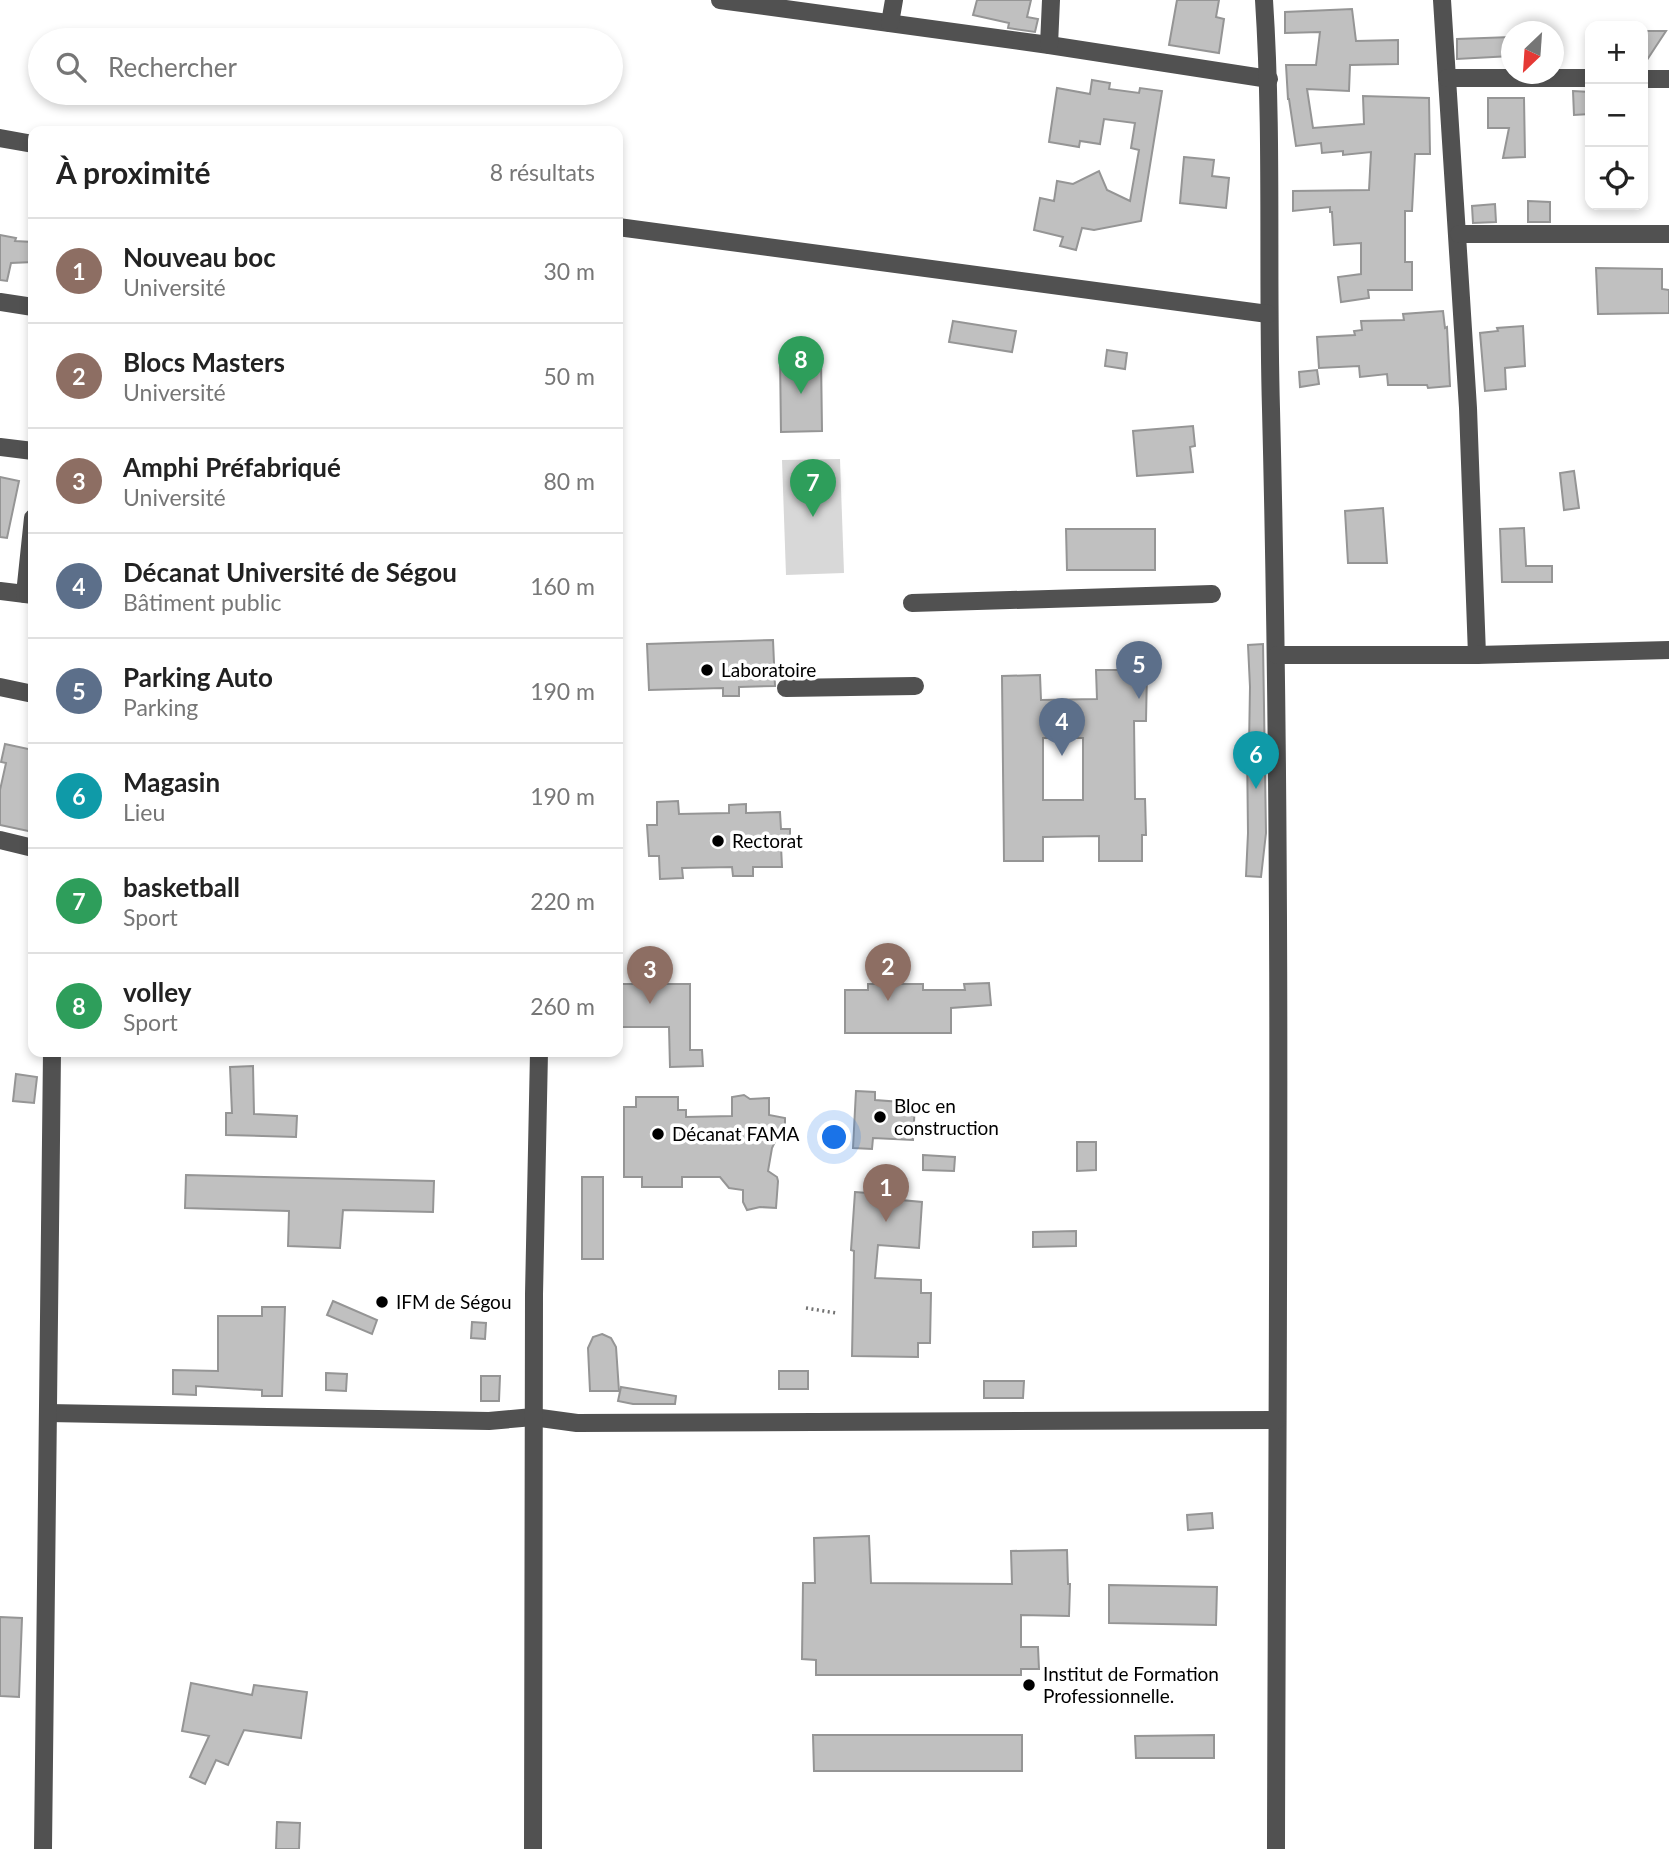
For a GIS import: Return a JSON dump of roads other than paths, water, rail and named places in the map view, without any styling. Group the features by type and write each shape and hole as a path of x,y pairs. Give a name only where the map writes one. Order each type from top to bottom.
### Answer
{"street":[{"path":"720,0 1049,45 1269,79"},
{"path":"890,23 894,0"},
{"path":"1049,45 1051,0"},
{"path":"1264,0 1269,79 1268,314 1277,655 1276,1849"},
{"path":"1442,0 1459,234 1476,655"},
{"path":"1447,78 1585,78"},
{"path":"1648,79 1669,79"},
{"path":"0,138 28,143"},
{"path":"623,228 1268,314"},
{"path":"1459,234 1669,234"},
{"path":"0,302 28,306"},
{"path":"0,447 28,450"},
{"path":"0,591 28,595"},
{"path":"912,603 1212,594"},
{"path":"1277,655 1476,655 1669,650"},
{"path":"786,688 915,686"},
{"path":"0,687 28,693"},
{"path":"0,840 28,847"},
{"path":"43,1849 52,1057"},
{"path":"533,1849 533,1417 539,1057"},
{"path":"48,1413 489,1421 533,1417 578,1423 1277,1420"}],"place":[{"name":"volley","path":"801,394"},
{"name":"basketball","path":"813,517"},
{"name":"Laboratoire","path":"707,670"},
{"name":"Parking Auto","path":"1139,699"},
{"name":"Décanat Université de Ségou","path":"1062,756"},
{"name":"Magasin","path":"1256,789"},
{"name":"Rectorat","path":"718,841"},
{"name":"Blocs Masters","path":"888,1001"},
{"name":"Amphi Préfabriqué","path":"650,1004"},
{"name":"Bloc en construction","path":"880,1117"},
{"name":"Décanat FAMA","path":"658,1134"},
{"name":"Nouveau boc","path":"886,1222"},
{"name":"IFM de Ségou","path":"382,1302"},
{"name":"Institut de Formation Professionnelle.","path":"1029,1685"}]}
